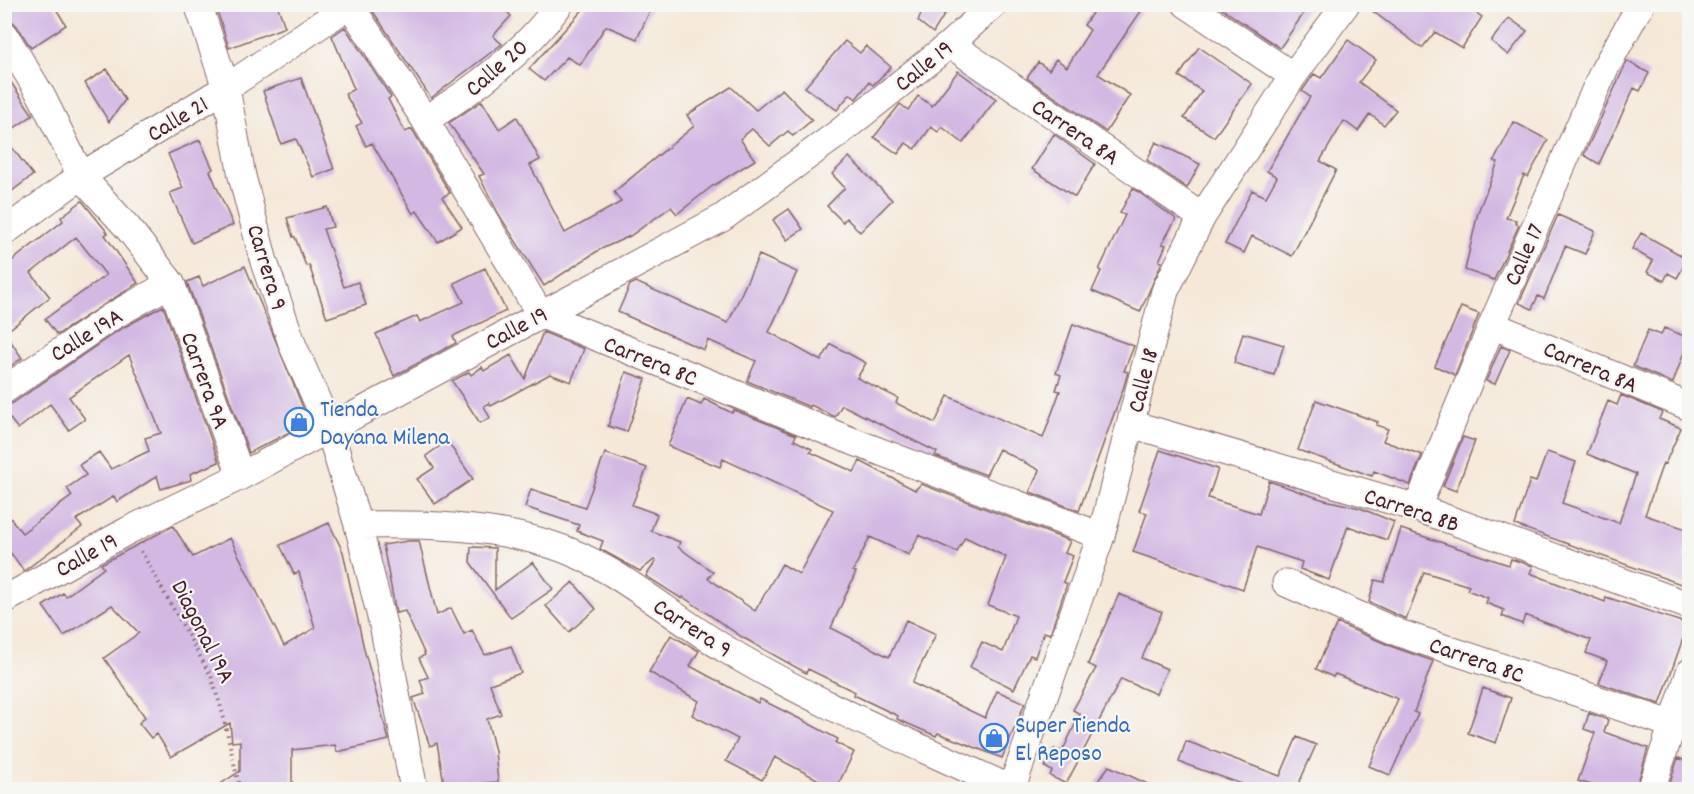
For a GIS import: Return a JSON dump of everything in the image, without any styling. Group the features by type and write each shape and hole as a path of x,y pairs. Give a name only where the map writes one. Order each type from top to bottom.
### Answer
{"street":[{"name":"Carrera 9","path":"198,4 226,88 242,176 264,262 293,346 329,428 358,525 384,629 414,789"},
{"name":"Calle 20","path":"425,120 496,71 527,42 560,4"},
{"name":"Calle 19","path":"4,600 129,530 241,476 722,218 836,135 950,44 994,4"},
{"path":"1186,4 1293,76"},
{"name":"Calle 18","path":"1012,789 1101,536 1165,291 1203,217 1293,76 1346,4"},
{"name":"Calle 17","path":"1417,508 1492,325 1604,70 1641,4"},
{"name":"Calle 21","path":"4,232 81,176 226,88 350,5"},
{"path":"350,5 425,120 540,314"},
{"path":"4,34 42,97 81,176"},
{"name":"Carrera 8A","path":"950,44 1203,217"},
{"name":"Carrera 9A","path":"81,176 128,228 171,283 241,476"},
{"name":"Calle 19A","path":"4,390 91,330 171,283"},
{"name":"Carrera 8C","path":"540,314 839,436 1101,536"},
{"name":"Carrera 8A","path":"1492,325 1689,407"},
{"name":"Carrera 8B","path":"1131,424 1417,508 1689,606"},
{"name":"Carrera 9","path":"358,525 456,527 554,545 582,557 727,650 804,693 1012,789"},
{"name":"Carrera 8C","path":"1286,583 1399,633 1671,724"},
{"path":"1651,789 1689,672"}],"path":[{"name":"Diagonal 19A","path":"129,530 211,676 223,714 240,789"}],"building":[{"path":"4,4 53,4 66,25 31,48 17,26 4,13"},
{"path":"215,4 277,4 285,27 229,48"},
{"path":"368,4 500,4 511,16 493,36 502,44 431,98"},
{"path":"588,4 653,4 637,39 606,26 580,65 567,57 544,81 529,69"},
{"path":"925,4 951,4 933,33 918,21"},
{"path":"1098,4 1146,4 1098,74 1130,95 1106,132 1027,78 1038,62 1049,70 1056,59 1067,67 1090,30 1084,25"},
{"path":"1215,4 1310,4 1280,48"},
{"path":"1363,4 1463,4 1482,17 1462,48 1435,32 1422,48"},
{"path":"1509,18 1527,31 1508,55 1491,41"},
{"path":"345,27 391,97 388,99 405,132 412,129 450,193 442,197 462,227 438,242 417,211 413,214 372,143 366,146 356,126 362,123 345,94 354,89 332,36"},
{"path":"1348,40 1376,60 1359,82 1396,110 1384,125 1370,114 1358,131 1344,121 1320,161 1336,170 1292,256 1252,236 1244,253 1225,244 1252,190 1266,197 1277,177 1267,171 1310,97 1302,91 1314,74 1321,78"},
{"path":"845,41 860,53 866,46 891,67 873,85 869,82 856,99 850,94 837,110 805,87"},
{"path":"1199,47 1252,84 1214,137 1184,118 1202,91 1179,76"},
{"path":"1627,61 1649,73 1640,91 1634,88 1599,164 1584,155"},
{"path":"107,69 125,100 109,122 85,83"},
{"path":"958,71 996,99 963,143 942,127 938,132 931,127 915,149 906,143 898,154 874,137 900,104 908,110 918,96 932,106"},
{"path":"4,72 33,115 4,135"},
{"path":"301,78 334,169 313,177 296,139 281,144 263,91"},
{"path":"731,87 756,110 782,89 812,120 793,136 788,131 770,146 752,129 740,139 755,160 711,187 677,214 671,207 630,236 599,250 544,286 498,213 479,176 484,174 449,123 482,101 499,129 517,117 540,160 530,165 565,233 621,202 614,192 694,126 687,115"},
{"path":"1514,122 1548,140 1528,177 1524,175 1506,218 1516,220 1515,223 1519,225 1494,280 1465,270 1478,212 1498,162 1494,161"},
{"path":"1054,134 1095,164 1075,197 1032,169"},
{"path":"4,137 33,175 4,197"},
{"path":"200,140 213,169 210,171 233,225 192,243 170,193 183,188 168,154"},
{"path":"1156,142 1200,164 1187,188 1147,160"},
{"path":"849,157 892,200 860,232 846,218 843,222 827,206 845,188 832,174"},
{"path":"1133,188 1176,219 1162,244 1166,245 1159,261 1162,262 1140,312 1092,291 1101,271 1099,270 1125,215 1120,213"},
{"path":"82,201 108,233 105,235 138,283 57,335 45,319 106,275 76,237 31,273 50,297 5,333 22,358 4,371 4,267 63,221 61,217"},
{"path":"327,207 333,227 323,229 344,287 358,282 366,305 327,318 309,265 306,266 287,218"},
{"path":"789,209 803,229 787,240 773,220"},
{"path":"1558,215 1595,231 1585,254 1565,246 1544,299 1538,296 1532,309 1519,303"},
{"path":"1641,233 1688,259 1677,278 1668,273 1664,281 1647,272 1653,261 1632,249"},
{"path":"759,255 797,272 769,332 821,361 831,344 866,363 857,378 898,398 896,403 935,423 948,396 1043,438 1060,391 1056,390 1061,375 1056,373 1073,324 1134,346 1124,371 1128,372 1123,389 1079,511 1030,492 1039,470 999,449 986,475 935,456 937,452 842,405 835,417 811,405 810,407 747,381 756,361 708,340 704,350 618,312 630,285 636,282 728,323"},
{"path":"245,266 309,422 249,453 187,282 199,277 203,286"},
{"path":"485,268 506,311 453,336 456,343 394,376 376,334 417,316 420,322 464,302 454,283"},
{"path":"163,306 219,462 190,474 191,480 161,489 157,476 117,502 114,496 76,520 82,527 24,571 4,544 4,510 22,533 72,496 67,488 86,475 79,465 99,452 111,469 149,451 145,438 161,433 129,355 69,397 85,419 69,430 50,404 18,429 4,411 4,406 13,403 119,330"},
{"path":"1461,307 1479,314 1455,375 1435,366"},
{"path":"1664,328 1689,338 1673,383 1633,366 1648,330 1661,335"},
{"path":"543,332 584,349 571,382 550,374 491,406 489,403 484,406 490,418 480,423 452,381 469,372 471,375 482,367 484,371 511,355 525,379"},
{"path":"1243,333 1284,345 1274,375 1234,363"},
{"path":"1501,346 1510,350 1495,384 1486,381"},
{"path":"626,372 646,379 627,432 608,426"},
{"path":"1621,395 1662,412 1659,419 1681,428 1665,464 1663,463 1645,515 1689,530 1689,541 1684,558 1689,560 1689,587 1515,525 1530,480 1536,482 1547,452 1576,462 1562,503 1619,523 1636,474 1587,454 1608,401 1617,405"},
{"path":"687,399 701,405 704,399 732,413 734,410 796,435 794,440 812,449 810,452 854,472 860,461 915,490 921,484 1070,541 1065,553 1073,556 1063,582 1067,584 1050,634 1044,632 1035,657 1030,655 1014,689 970,667 982,642 1003,652 1016,616 988,605 1006,557 965,537 957,552 919,535 909,555 870,537 853,571 856,572 831,628 889,657 906,620 936,634 912,683 985,718 997,691 1025,703 1002,758 938,733 936,736 897,719 898,716 808,669 806,673 742,637 683,597 682,599 646,576 656,561 654,560 640,571 600,549 603,541 577,531 579,525 525,507 531,489 585,507 605,453 647,468 632,505 657,514 651,531 680,542 678,547 713,572 708,578 755,611 782,564 799,574 833,510 723,459 720,467 668,446"},
{"path":"1316,400 1378,422 1376,425 1388,429 1383,441 1422,455 1410,485 1374,471 1372,476 1298,450"},
{"path":"1463,437 1475,441 1456,491 1443,486"},
{"path":"447,441 473,479 435,504 417,479 434,468 426,456"},
{"path":"1160,450 1218,469 1208,498 1259,514 1269,481 1321,499 1360,508 1394,522 1387,540 1348,526 1329,580 1300,569 1302,562 1257,547 1243,589 1133,552 1147,513 1139,511"},
{"path":"329,523 343,552 364,649 389,740 337,752 335,745 292,750 292,789 213,789 240,771 240,741 232,742 230,723 171,757 157,734 151,738 139,723 145,717 104,658 139,633 112,605 64,636 43,606 63,593 66,596 104,568 101,564 173,526 193,557 230,538 284,646 315,628 299,572 294,574 280,545"},
{"path":"1401,529 1509,565 1511,559 1533,566 1530,573 1605,602 1606,597 1688,624 1660,704 1599,683 1607,661 1586,653 1591,640 1525,615 1522,624 1502,616 1504,610 1486,603 1488,598 1467,590 1469,586 1424,572 1406,619 1369,602 1375,580 1384,582"},
{"path":"419,541 437,615 451,608 464,634 472,630 485,655 511,646 521,673 490,684 501,714 487,719 495,751 498,782 483,783 484,789 445,789 437,743 430,746 413,698 425,694 420,680 428,677 419,658 425,655 405,611 396,613 383,545"},
{"path":"471,547 495,548 495,590 533,562 553,589 511,618 470,562"},
{"path":"573,582 596,609 569,632 546,606"},
{"path":"1119,594 1162,612 1142,658 1167,669 1156,694 1121,679 1066,784 1050,776 1052,771 1045,767 1054,749 1062,752 1080,714 1073,710 1096,668 1088,664"},
{"path":"1337,623 1433,661 1414,712 1418,714 1390,775 1369,766 1398,699 1335,674 1333,677 1316,669"},
{"path":"671,635 699,651 690,666 758,703 760,699 802,720 838,739 836,743 854,752 836,789 775,757 762,780 726,761 738,739 692,715 699,701 649,672"},
{"path":"1483,688 1511,698 1496,743 1468,733"},
{"path":"1589,713 1608,720 1604,732 1648,748 1636,789 1604,789 1578,781 1595,733 1584,729"},
{"path":"1297,737 1316,745 1299,783 1311,787 1310,789 1256,789 1179,762 1186,741 1280,776"},
{"path":"1678,758 1689,762 1689,789 1668,789"},
{"path":"1109,766 1158,789 1092,789"}],"place":[{"name":"Tienda Dayana Milena","path":"299,422"},
{"name":"Super Tienda El Reposo","path":"994,738"}]}
